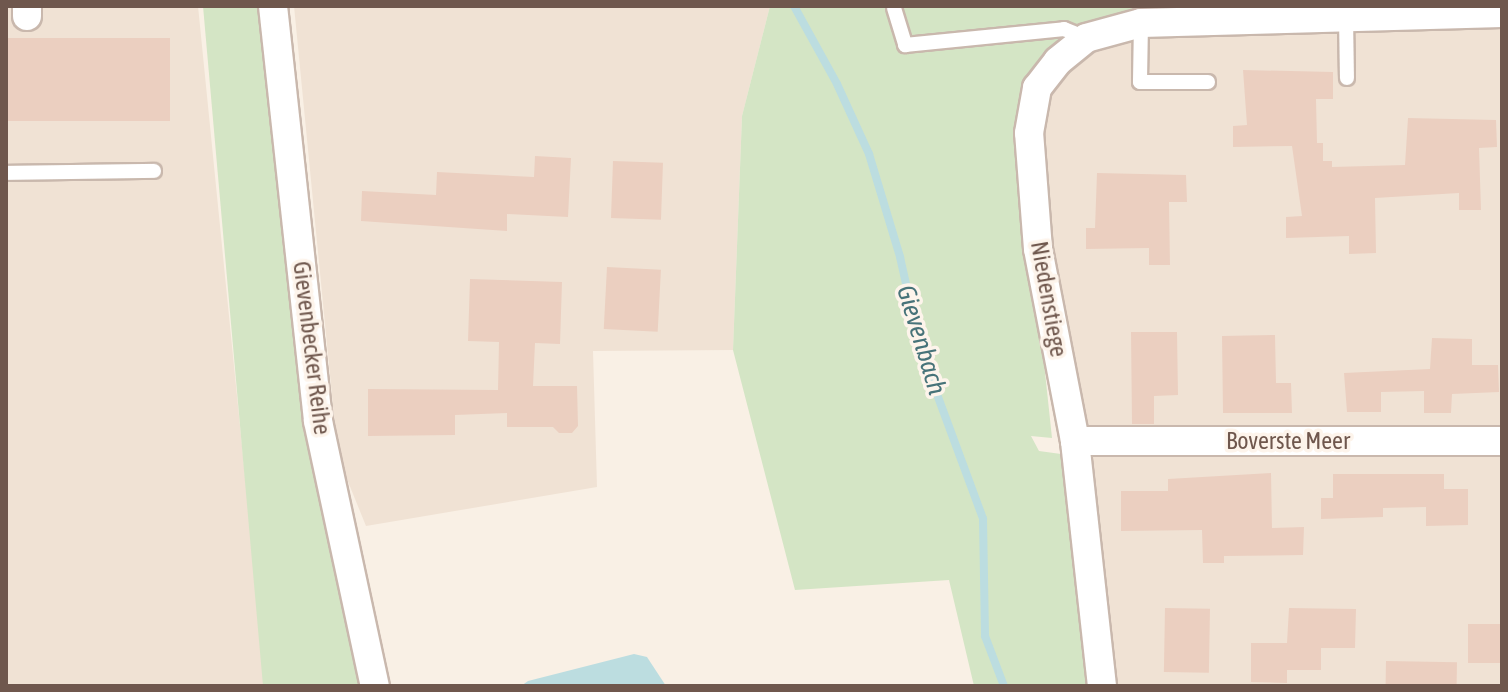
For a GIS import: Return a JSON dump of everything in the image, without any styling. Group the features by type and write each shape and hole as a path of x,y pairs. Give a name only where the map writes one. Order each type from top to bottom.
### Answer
{"street":[{"name":"Gievenbecker Reihe","path":"273,6 318,421 375,686"},
{"name":"Niedenstiege","path":"1102,686 1075,441 1038,249 1029,133 1037,88 1058,61 1086,38 1191,13 1346,17 1389,11 1502,13"},
{"name":"Boverste Meer","path":"1075,441 1502,441"}],"lane":[{"path":"894,8 905,45 1064,29 1086,38"},
{"path":"1346,17 1347,78"},
{"path":"1141,23 1140,82 1208,82"},
{"path":"6,173 154,171"}],"shaded area":[{"path":"6,6 198,6 266,686 6,686"},
{"path":"294,6 770,6 742,116 733,350 593,351 597,487 366,526 338,457"},
{"path":"1184,6 1502,6 1502,686 1115,686 1049,242 1039,118 1059,75 1091,43"}],"green space":[{"path":"203,6 272,6 368,686 263,686"},
{"path":"770,6 1160,6 1084,30 1031,84 1039,316 1052,438 1031,436 1039,451 1061,454 1093,686 974,686 949,580 795,590 733,350 742,116"}],"water":[{"path":"634,654 647,657 666,686 521,686 528,681"}],"building":[{"path":"6,38 170,38 170,121 6,121"},
{"path":"1243,70 1333,72 1333,99 1316,99 1317,143 1323,143 1323,161 1332,161 1332,167 1405,165 1408,118 1496,120 1497,147 1479,148 1481,210 1459,210 1459,193 1375,198 1376,253 1349,254 1349,236 1286,238 1286,217 1302,216 1292,146 1233,147 1233,126 1247,125"},
{"path":"535,156 571,158 568,217 507,214 507,231 361,221 362,191 436,195 437,172 534,177"},
{"path":"613,161 663,163 661,220 611,218"},
{"path":"1097,173 1186,175 1187,202 1169,202 1170,265 1149,265 1149,248 1086,249 1086,228 1095,228"},
{"path":"607,267 661,270 658,332 604,329"},
{"path":"470,279 562,282 560,344 535,343 533,386 577,386 578,426 572,433 559,433 553,427 507,427 507,413 455,415 455,435 368,436 368,389 498,390 499,342 468,341"},
{"path":"1131,332 1177,332 1178,395 1154,396 1154,424 1132,424"},
{"path":"1275,335 1276,383 1291,383 1292,413 1223,413 1222,336"},
{"path":"1432,338 1472,339 1472,365 1498,365 1499,392 1452,394 1451,413 1424,413 1424,391 1381,392 1381,412 1347,412 1344,373 1430,369"},
{"path":"1271,473 1272,528 1304,527 1303,555 1224,556 1224,563 1203,563 1202,530 1121,531 1121,491 1168,491 1168,479"},
{"path":"1333,474 1444,474 1444,489 1468,489 1468,525 1426,526 1426,507 1383,508 1383,517 1321,519 1321,498 1333,498"},
{"path":"1165,608 1210,609 1209,673 1164,672"},
{"path":"1289,608 1356,609 1355,648 1321,648 1321,670 1287,670 1287,683 1251,682 1251,643 1287,643"},
{"path":"1468,624 1502,624 1502,663 1468,663"},
{"path":"1386,661 1457,662 1457,686 1386,686"}],"waterway":[{"name":"Gievenbach","path":"794,6 837,84 869,154 900,257 921,351 983,519 985,636 1004,686"}]}
